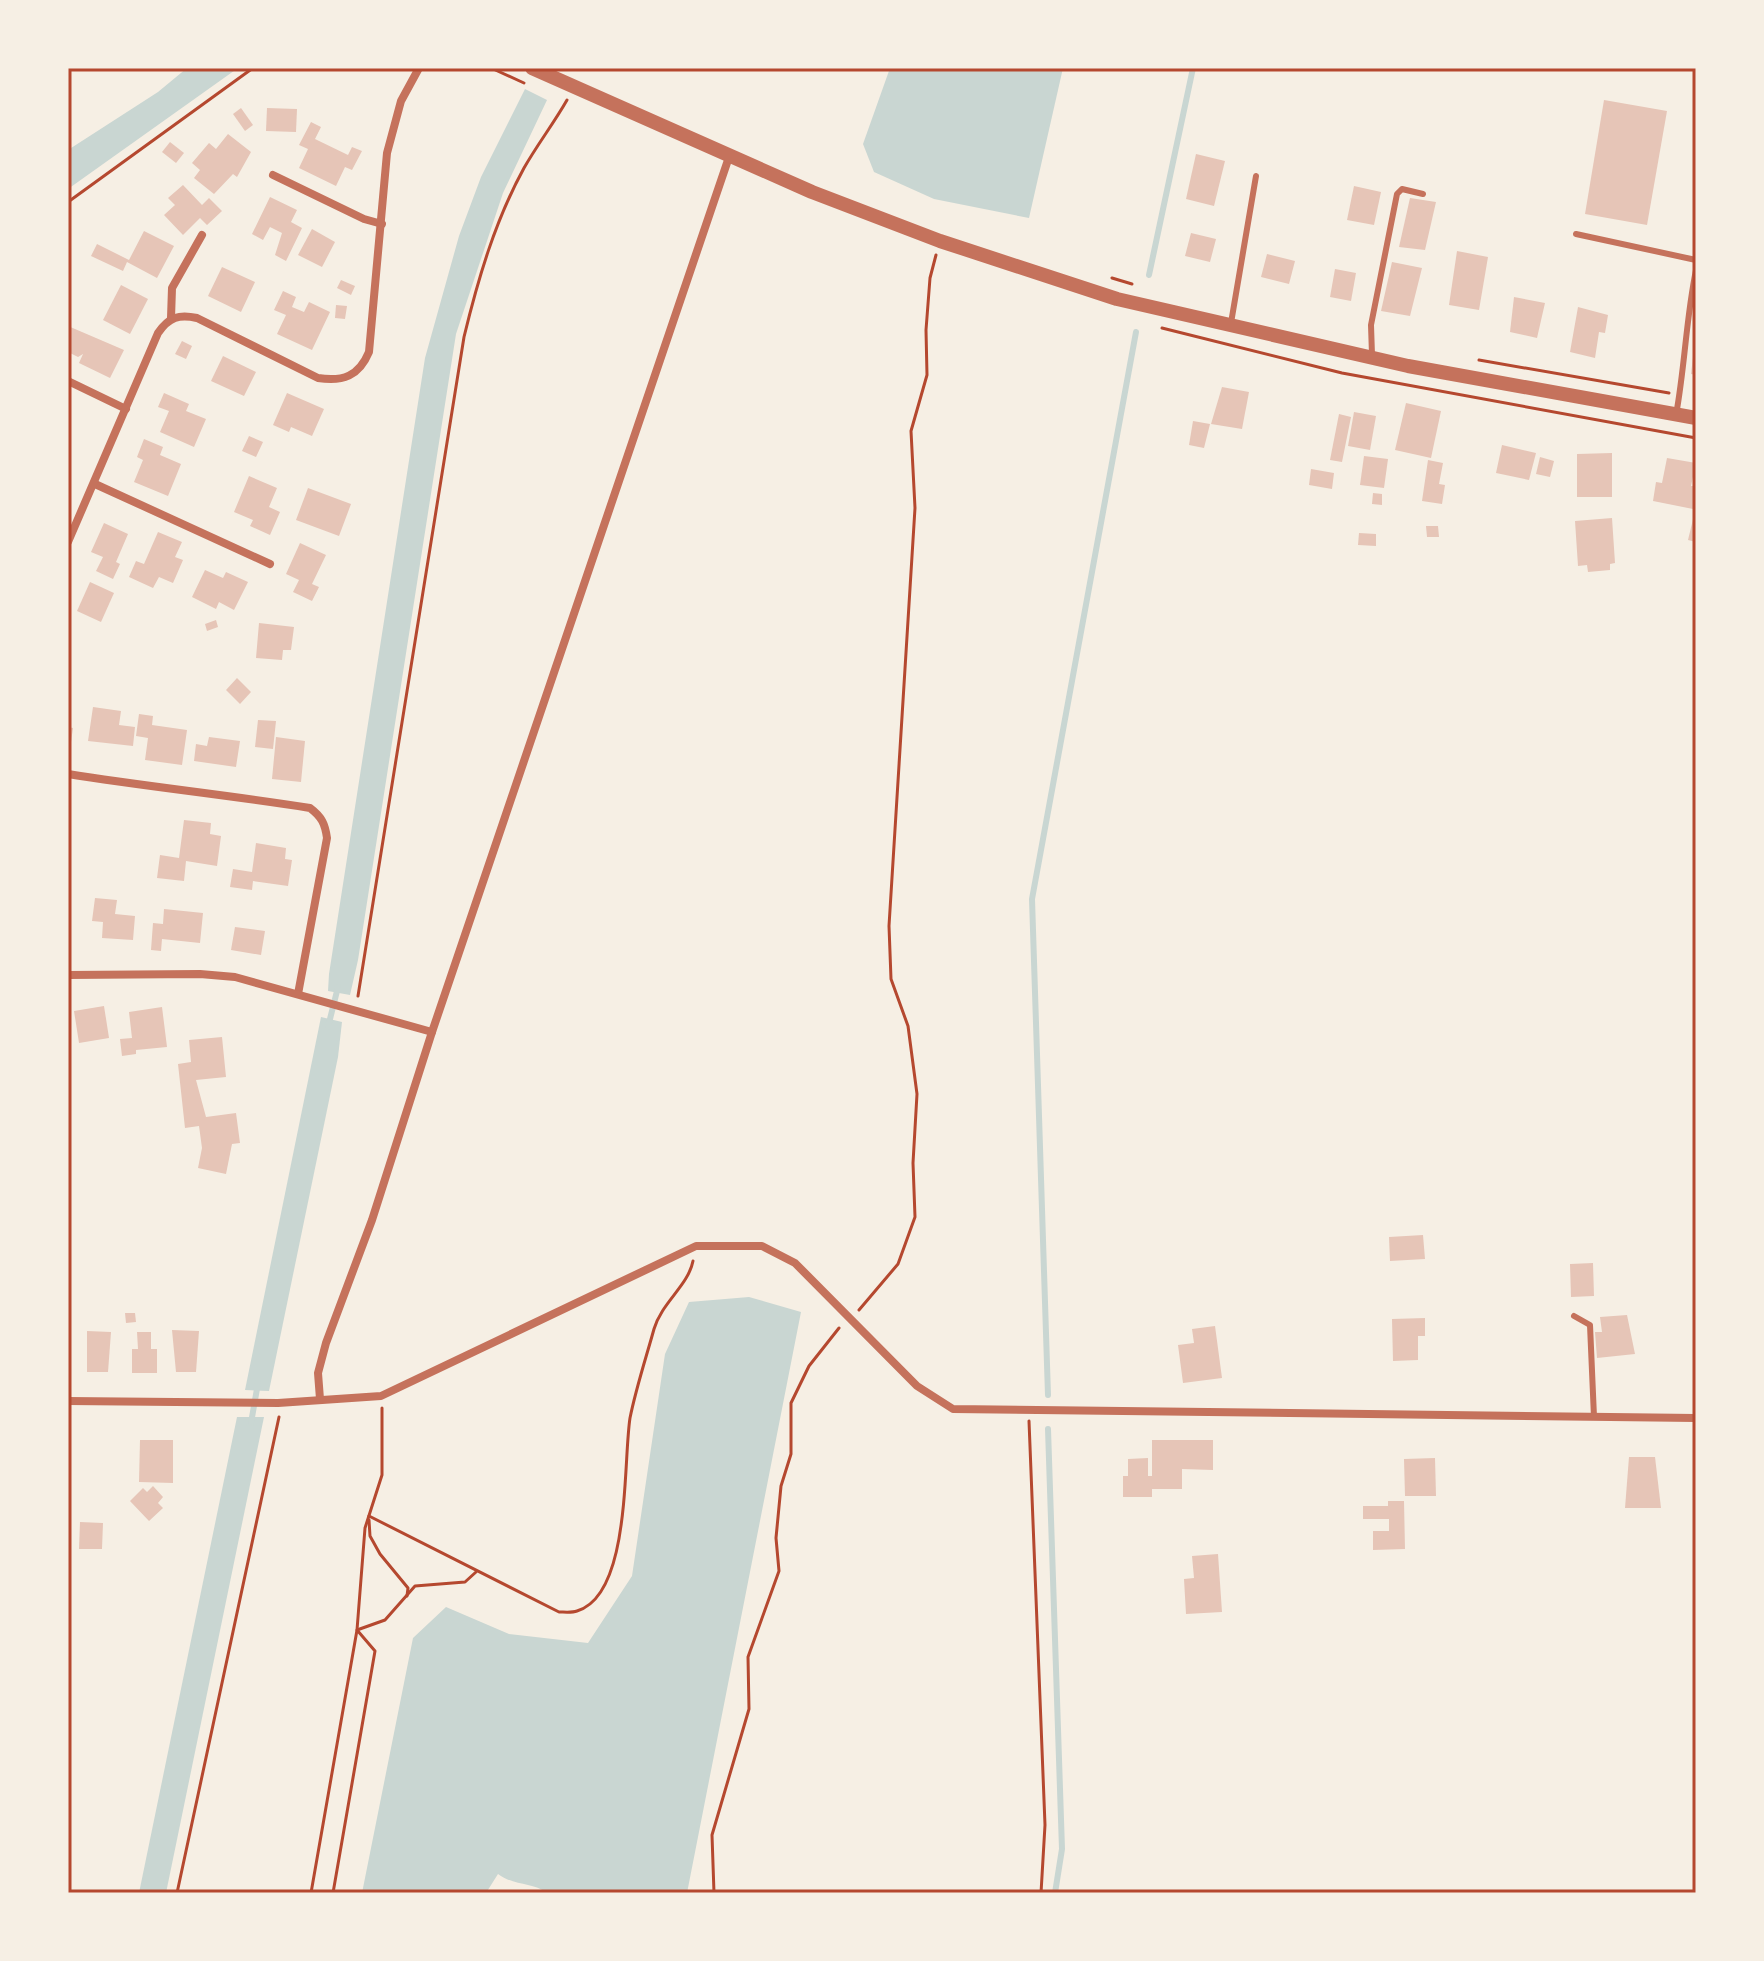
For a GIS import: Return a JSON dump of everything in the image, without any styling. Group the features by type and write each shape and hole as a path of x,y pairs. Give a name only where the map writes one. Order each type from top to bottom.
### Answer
{"street":[{"path":"68,542 158,333 171,318 184,315 197,318 318,378 336,381 359,371 369,352 387,153 401,101 419,68"},
{"path":"532,68 729,157 940,241 1117,299 1373,358 1696,418"},
{"path":"320,1399 318,1373 326,1343 372,1220 432,1032 729,157"},
{"path":"273,175 364,219 382,224"},
{"path":"171,318 172,288 202,235"},
{"path":"68,381 126,409"},
{"path":"95,484 270,564"},
{"path":"68,774 310,808 325,824 327,838 298,994"},
{"path":"68,975 200,974 235,977 432,1032"},
{"path":"68,1401 284,1402 381,1396 696,1246 762,1246 795,1263 917,1386 953,1409 1696,1418"}],"lane":[{"path":"1230,327 1256,176"},
{"path":"1373,358 1371,325 1397,194 1402,189 1423,194"},
{"path":"1576,234 1696,260"},
{"path":"1676,415 1689,332 1686,316 1696,270"},
{"path":"1574,1316 1590,1325 1594,1417"}],"path":[{"path":"68,202 253,68"},
{"path":"491,68 518,81"},
{"path":"350,1011 359,993 461,353 475,290 497,227 524,169 573,87"},
{"path":"714,1893 712,1835 749,1709 748,1657 779,1571 776,1538 781,1486 791,1454 791,1403 809,1366 898,1264 915,1217 917,1094 908,1026 891,979 889,926 915,508 911,431 927,375 930,278 940,241"},
{"path":"1112,278 1142,287"},
{"path":"1478,360 1680,395"},
{"path":"369,1516 559,1612 578,1611 595,1599 610,1575 623,1513 630,1420 642,1372 660,1310 691,1271 696,1246"},
{"path":"311,1893 357,1630 369,1516 382,1475 384,1424 381,1396"},
{"path":"177,1893 275,1426 284,1402"},
{"path":"1027,1410 1032,1444 1045,1825 1041,1893"},
{"path":"369,1516 370,1536 408,1588 407,1597"},
{"path":"357,1630 385,1620 415,1586 465,1582 478,1571"},
{"path":"333,1893 375,1651 357,1630"}],"shaded area":[{"path":"187,68 238,68 68,189 68,150 158,92"},
{"path":"890,68 1063,68 1029,218 934,199 874,172 863,144"},
{"path":"525,89 547,100 503,193 456,334 358,960 350,995 328,991 425,358 459,236 481,177"},
{"path":"321,1017 342,1022 338,1057 269,1391 245,1390"},
{"path":"749,1297 801,1312 687,1893 547,1893 498,1874 486,1893 362,1893 413,1638 446,1607 509,1634 588,1643 632,1576 665,1354 689,1302"},
{"path":"237,1417 264,1417 166,1893 139,1893"}],"building":[{"path":"1604,100 1667,111 1647,225 1585,214"},
{"path":"241,108 253,125 245,131 233,114"},
{"path":"267,108 297,109 296,132 266,131"},
{"path":"311,122 321,127 315,139 348,155 352,147 362,151 352,170 345,167 336,186 299,168 308,149 299,145"},
{"path":"228,134 251,152 237,177 233,174 214,194 194,178 200,170 192,163 209,143 216,149"},
{"path":"170,142 184,153 176,163 162,152"},
{"path":"1196,154 1225,161 1214,206 1186,199"},
{"path":"183,185 202,205 209,198 222,211 207,225 200,218 183,235 164,215 175,205 168,198"},
{"path":"1354,186 1381,192 1374,225 1347,220"},
{"path":"270,197 297,210 291,222 302,228 286,261 275,255 282,233 270,227 263,240 252,234"},
{"path":"1410,198 1436,202 1425,250 1399,247"},
{"path":"312,229 335,242 322,267 298,255"},
{"path":"144,231 174,246 157,278 127,262 123,271 91,256 97,244 129,260"},
{"path":"1191,233 1216,239 1210,262 1185,256"},
{"path":"1457,251 1488,257 1479,310 1449,305"},
{"path":"1267,254 1295,261 1289,284 1261,277"},
{"path":"1392,262 1422,268 1410,316 1381,311"},
{"path":"222,267 255,282 241,312 208,296"},
{"path":"1335,269 1356,273 1351,301 1330,297"},
{"path":"341,280 355,286 351,295 337,288"},
{"path":"121,285 148,299 130,334 103,320"},
{"path":"283,291 296,297 292,307 304,312 309,302 330,312 312,350 277,334 286,315 274,310"},
{"path":"1514,297 1545,303 1537,338 1510,332"},
{"path":"336,305 347,306 345,319 335,318"},
{"path":"1578,307 1608,315 1605,333 1599,332 1595,358 1570,352"},
{"path":"68,326 124,350 110,378 79,363 83,354 78,357 68,352"},
{"path":"182,341 192,346 186,359 175,354"},
{"path":"1696,348 1696,375 1691,374"},
{"path":"223,356 256,372 244,396 211,381"},
{"path":"1222,387 1249,392 1242,429 1211,424"},
{"path":"164,393 189,404 186,411 206,419 194,447 160,432 169,411 158,407"},
{"path":"287,393 324,409 312,436 291,427 289,432 273,425"},
{"path":"1406,403 1441,411 1431,458 1395,450"},
{"path":"1354,412 1376,416 1370,450 1348,446"},
{"path":"1339,414 1351,417 1342,462 1330,460"},
{"path":"1193,421 1210,424 1204,448 1189,445"},
{"path":"249,436 263,442 256,457 242,451"},
{"path":"144,439 163,447 160,455 181,464 168,496 134,482 143,460 137,457"},
{"path":"1502,445 1536,453 1529,480 1496,473"},
{"path":"1612,453 1612,497 1577,497 1577,454"},
{"path":"1364,456 1388,459 1384,488 1360,485"},
{"path":"1540,457 1554,461 1550,477 1536,474"},
{"path":"1667,458 1696,463 1691,486 1696,486 1693,509 1653,501 1656,482 1662,483"},
{"path":"1428,460 1443,463 1439,484 1445,485 1442,504 1422,501"},
{"path":"1311,469 1334,473 1332,489 1309,485"},
{"path":"249,476 277,488 269,507 280,512 270,535 250,526 253,520 234,512"},
{"path":"308,488 351,504 339,536 296,520"},
{"path":"1373,493 1382,494 1382,505 1372,504"},
{"path":"1696,507 1696,542 1688,540"},
{"path":"1612,518 1615,563 1610,564 1610,570 1588,572 1587,565 1578,566 1575,521"},
{"path":"104,523 128,534 116,562 120,564 113,579 96,571 103,557 91,552"},
{"path":"1426,526 1438,526 1439,537 1427,537"},
{"path":"158,532 182,542 175,557 183,560 173,583 159,577 153,588 129,577 136,561 144,564"},
{"path":"1359,533 1376,534 1376,546 1358,545"},
{"path":"300,543 326,555 312,584 319,587 312,601 293,592 299,580 286,574"},
{"path":"205,570 223,578 226,572 248,582 234,610 219,602 216,609 192,597"},
{"path":"90,582 114,593 101,622 77,611"},
{"path":"216,620 218,627 207,631 205,624"},
{"path":"259,623 294,627 291,650 283,650 282,660 256,658"},
{"path":"237,678 251,692 240,704 226,690"},
{"path":"93,707 121,711 119,725 135,727 133,746 88,741"},
{"path":"139,714 153,716 152,725 187,730 182,765 145,760 148,738 136,736"},
{"path":"258,720 276,721 273,749 255,747"},
{"path":"68,727 73,728 70,749 68,749"},
{"path":"209,737 240,741 236,767 194,761 196,744 207,746"},
{"path":"276,737 305,741 301,782 272,779"},
{"path":"184,820 211,823 210,834 221,836 217,866 186,861 184,881 157,878 160,855 179,858"},
{"path":"256,843 286,848 285,859 292,860 288,886 253,881 252,890 230,887 233,869 252,872"},
{"path":"95,898 117,900 115,914 135,916 133,940 102,938 103,922 92,921"},
{"path":"164,909 203,913 200,943 162,939 161,951 151,950 153,923 163,924"},
{"path":"235,927 265,931 261,955 231,950"},
{"path":"104,1006 109,1038 79,1043 74,1011"},
{"path":"162,1007 167,1047 136,1050 136,1054 122,1056 120,1039 132,1038 129,1012"},
{"path":"222,1037 226,1077 196,1080 206,1117 236,1113 240,1143 232,1144 226,1174 198,1168 202,1148 199,1126 185,1128 178,1064 191,1062 189,1040"},
{"path":"1423,1235 1425,1259 1390,1261 1389,1237"},
{"path":"1593,1263 1594,1296 1571,1297 1570,1264"},
{"path":"125,1313 135,1313 136,1322 126,1323"},
{"path":"1627,1315 1635,1354 1597,1358 1595,1332 1602,1332 1600,1317"},
{"path":"1425,1318 1425,1336 1418,1336 1418,1360 1393,1361 1392,1319"},
{"path":"1215,1326 1222,1378 1183,1383 1178,1345 1194,1343 1192,1329"},
{"path":"172,1330 199,1331 196,1372 176,1372"},
{"path":"87,1331 111,1332 108,1372 87,1372"},
{"path":"137,1332 151,1332 151,1349 157,1349 157,1373 132,1373 132,1349 138,1349"},
{"path":"140,1440 173,1440 173,1483 139,1482"},
{"path":"1152,1440 1213,1440 1213,1470 1182,1469 1182,1489 1152,1489 1152,1497 1123,1497 1123,1476 1128,1476 1128,1459 1148,1458 1148,1476 1152,1476"},
{"path":"1629,1457 1655,1457 1661,1508 1625,1508"},
{"path":"1435,1458 1436,1496 1405,1496 1404,1459"},
{"path":"153,1486 163,1497 158,1503 163,1508 149,1521 130,1501 143,1488 147,1492"},
{"path":"1388,1501 1404,1501 1405,1549 1373,1550 1373,1531 1389,1531 1389,1519 1363,1519 1363,1506 1388,1506"},
{"path":"80,1522 103,1523 102,1549 79,1549"},
{"path":"1218,1554 1222,1612 1186,1614 1184,1579 1194,1578 1192,1556"}],"waterway":[{"path":"1149,275 1193,68"},
{"path":"1048,1395 1032,899 1136,332"},
{"path":"328,1027 338,987"},
{"path":"251,1423 258,1383"},
{"path":"1048,1429 1062,1849 1055,1893"}]}
